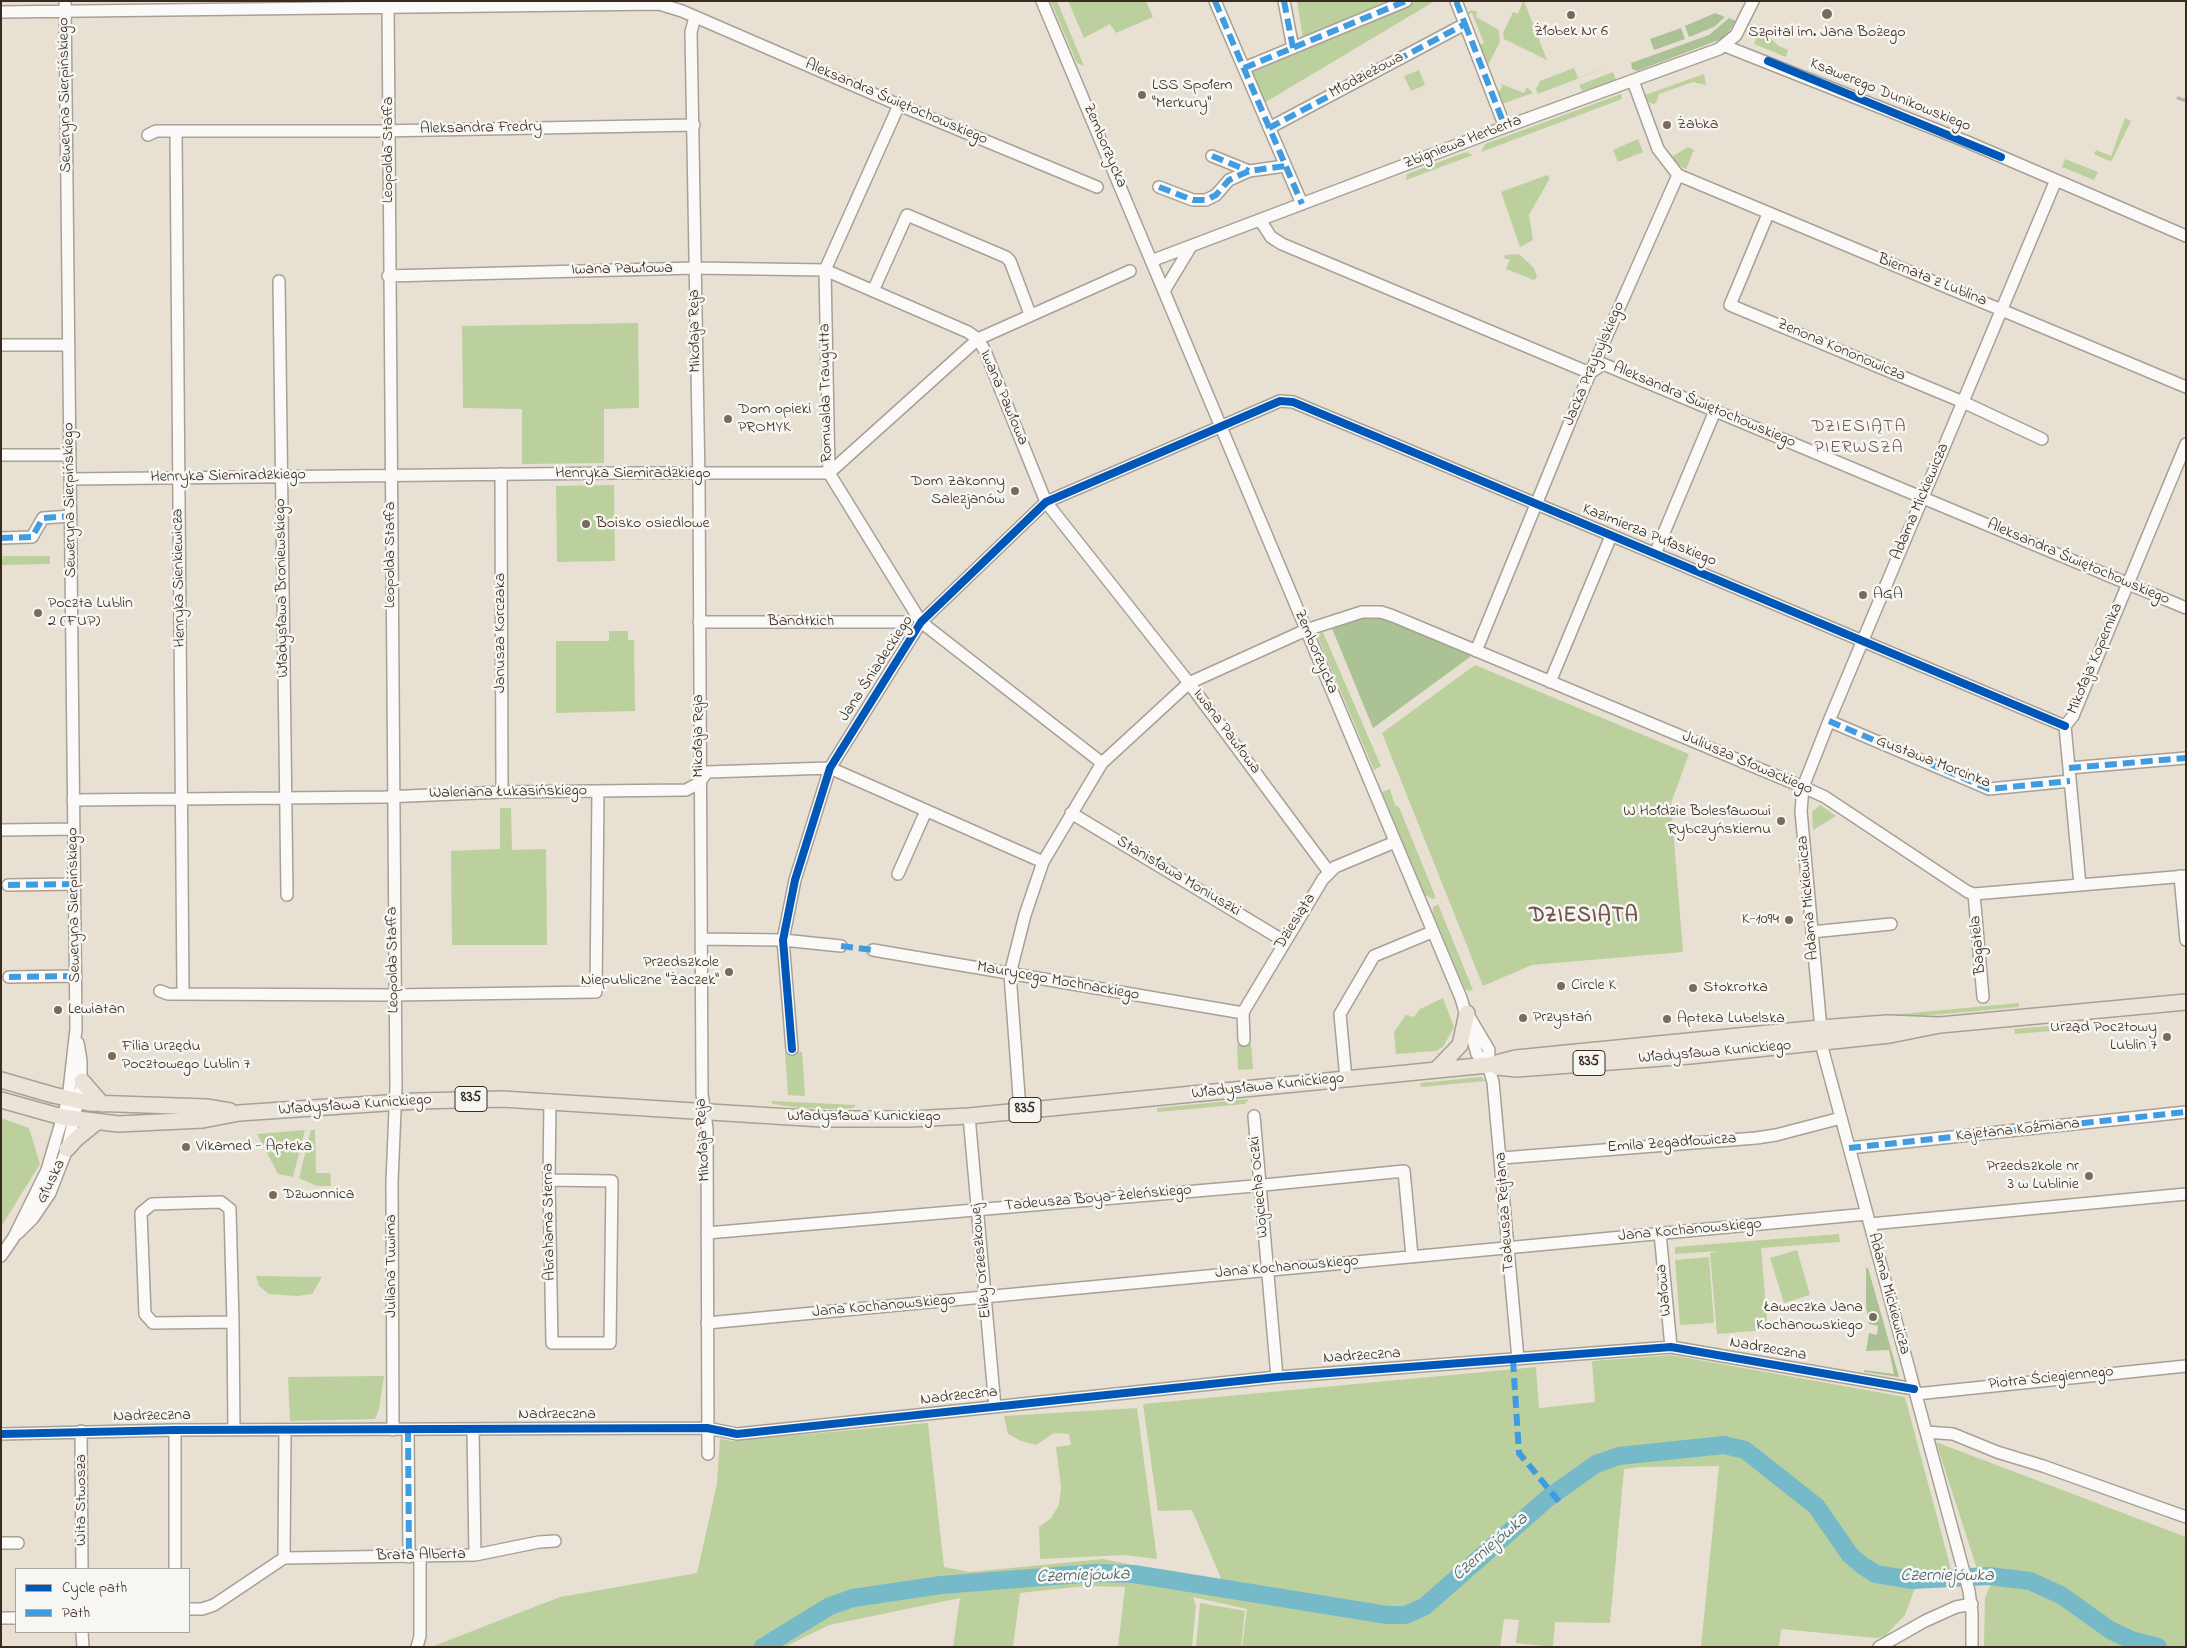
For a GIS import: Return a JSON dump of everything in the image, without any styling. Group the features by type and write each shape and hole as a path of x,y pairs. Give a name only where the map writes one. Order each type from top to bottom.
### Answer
{"main road":[{"name":"Władysława Kunickiego","path":"68,1118 96,1122 137,1124 203,1120 239,1113 476,1099 550,1100 845,1119 969,1116 1436,1070 1488,1066 1517,1069 1690,1056 1821,1036 1888,1022 1940,1024 2186,1002"},
{"path":"1436,1070 1460,1045 1467,1013"},
{"name":"835","path":"1,1080 73,1100"},
{"path":"82,1081 102,1104"},
{"name":"835","path":"1,1100 68,1118"},
{"name":"Władysława Kunickiego","path":"73,1100 102,1104 206,1107 239,1113"},
{"path":"67,1149 96,1122"}],"street":[{"name":"Zemborzycka","path":"1042,1 1467,1013 1477,1054 1488,1066"},
{"path":"1215,1 1302,204"},
{"path":"1284,1 1293,48"},
{"path":"1244,68 1406,1"},
{"path":"1456,1 1504,127"},
{"path":"1725,46 1736,35 1753,1"},
{"path":"1,12 65,6 659,3"},
{"name":"Aleksandra Świętochowskiego","path":"659,3 1098,187"},
{"name":"Leopolda Staffa","path":"388,4 394,1103"},
{"name":"Seweryna Sierpińskiego","path":"65,6 76,976 73,1100"},
{"name":"Mikołaja Reja","path":"695,17 691,32 699,474 702,1110 707,1128 708,1454"},
{"name":"Młodzieżowa","path":"1269,128 1465,24"},
{"name":"Zbigniewa Herberta","path":"1151,261 1190,248 1504,127 1725,46"},
{"name":"Ksawerego Dunikowskiego","path":"1725,46 1845,92 2186,236"},
{"path":"1633,81 1658,149 1678,175"},
{"name":"Romualda Traugutta","path":"899,105 825,270 829,473 922,622 1102,763"},
{"name":"Aleksandra Fredry","path":"148,135 156,131 389,131 694,125"},
{"name":"Henryka Sienkiewicza","path":"176,132 183,994"},
{"path":"1212,156 1249,171"},
{"path":"1159,187 1193,200 1206,200 1216,194 1229,180 1249,171 1285,166"},
{"name":"Biernata z Lublina","path":"1678,175 2186,387"},
{"name":"Jacka Przybylskiego","path":"1476,651 1590,373 1678,175"},
{"name":"Adama Mickiewicza","path":"1972,1647 1972,1604 1969,1591 1841,1118 1821,1036 1801,812 1803,787 1829,721 2056,180"},
{"name":"Zenona Kononowicza","path":"1768,214 1730,305 1963,402 2042,440"},
{"path":"873,291 907,215 1006,257 1010,261 1030,314"},
{"name":"Aleksandra Świętochowskiego","path":"1260,220 1271,236 1282,244 1590,373 1603,364 2186,608"},
{"path":"1164,291 1190,248"},
{"name":"Iwana Pawłowa","path":"388,276 695,268 825,270 968,332 978,339 1046,502 1189,683 1329,872"},
{"path":"829,473 978,339 1030,314 1130,271"},
{"name":"Władysława Broniewskiego","path":"279,281 287,895"},
{"path":"1,345 68,345"},
{"name":"Kazimierza Pułaskiego","path":"1221,425 1280,401 1289,401 2065,726"},
{"path":"1655,554 1715,411"},
{"name":"Jana Śniadeckiego","path":"792,1049 783,940 795,880 830,768 922,622 1046,502 1221,425"},
{"name":"Mikołaja Kopernika","path":"2080,885 2065,726 2072,716 2186,444"},
{"path":"1,456 70,455"},
{"name":"Henryka Siemiradzkiego","path":"70,478 829,473"},
{"name":"Janusza Korczaka","path":"501,474 502,792"},
{"path":"1,538 32,537 43,518 70,516"},
{"path":"1550,682 1611,536"},
{"name":"Juliusza Słowackiego","path":"1020,1110 1010,974 1025,915 1043,862 1102,763 1189,683 1306,630 1362,612 1381,612 1825,797 1968,892 1974,894"},
{"name":"Bandtkich","path":"699,622 903,622"},
{"name":"Gustawa Morcinka","path":"1829,721 1989,789 2070,781"},
{"path":"2069,768 2186,758"},
{"name":"Waleriana Łukasińskiego","path":"74,800 686,790 699,783 707,772 830,768 1043,862"},
{"path":"160,991 168,994 394,995 596,992 598,792"},
{"path":"898,874 926,810"},
{"name":"Stanisława Moniuszki","path":"1071,813 1284,941"},
{"path":"1,830 74,829"},
{"path":"1329,872 1395,842"},
{"name":"Dziesiąta","path":"1243,1013 1284,941 1329,872"},
{"path":"1974,894 2183,876 2186,940"},
{"path":"8,885 74,884"},
{"name":"Bagatela","path":"1974,894 1983,997"},
{"path":"1812,932 1892,924"},
{"path":"1346,1079 1340,1014 1374,956 1432,932"},
{"path":"702,939 783,940 841,946"},
{"name":"Maurycego Mochnackiego","path":"873,950 1243,1013"},
{"path":"8,977 76,976"},
{"path":"1243,1013 1244,1040"},
{"name":"Seweryna Sierpińskiego","path":"73,1100 82,1081 76,1029"},
{"name":"Tadeusza Rejtana","path":"1488,1066 1493,1082 1502,1158 1518,1359"},
{"path":"68,1118 73,1100"},
{"name":"Abrahama Sterna","path":"549,1180 612,1181 610,1343 552,1343 549,1180 550,1100"},
{"name":"Juliana Tuwima","path":"394,1103 392,1182 394,1430"},
{"name":"Kajetana Koźmiana","path":"1849,1148 2182,1113"},
{"name":"Elizy Orzeszkowej","path":"969,1116 995,1407"},
{"name":"Wojciecha Oczki","path":"1254,1116 1277,1377"},
{"name":"Głuska","path":"1,1256 50,1193 67,1149 68,1118"},
{"name":"Głuska","path":"14,1237 23,1216 41,1186 68,1118"},
{"name":"Emila Zegadłowicza","path":"1502,1158 1763,1137 1841,1118"},
{"name":"Tadeusza Boya-Żeleńskiego","path":"707,1233 1404,1171 1412,1256"},
{"name":"Jana Kochanowskiego","path":"707,1323 1660,1233 2186,1194"},
{"path":"233,1322 153,1322 145,1314 141,1213 152,1204 221,1202 230,1209 233,1322 234,1430"},
{"name":"Wałowa","path":"1660,1233 1671,1347"},
{"name":"Nadrzeczna","path":"1,1434 175,1430 707,1428 737,1434 1277,1377 1671,1347 1915,1392"},
{"name":"Piotra Ściegiennego","path":"1915,1392 2186,1366"},
{"path":"473,1429 475,1555"},
{"path":"174,1568 175,1430"},
{"path":"408,1430 420,1636 417,1647"},
{"name":"Wita Stwosza","path":"81,1431 82,1568"},
{"path":"190,1609 202,1609 214,1604 284,1558 285,1431"},
{"path":"1926,1432 1953,1434 1997,1452 2052,1469 2186,1517"},
{"name":"Brata Alberta","path":"284,1558 475,1555 539,1542 555,1541"},
{"path":"1,1543 18,1543"},
{"path":"1878,1647 1925,1621 1956,1607 1972,1604"},
{"path":"2,1618 15,1618"},
{"path":"82,1633 82,1647"}],"green space":[{"path":"1057,1 1084,66 1077,63 1051,2"},
{"path":"1068,1 1146,1 1153,17 1116,33 1110,24 1084,38"},
{"path":"1297,1 1435,1 1264,103 1251,70 1304,46"},
{"path":"1523,1 1547,60 1504,39 1503,33 1513,12 1518,14"},
{"path":"1471,10 1477,12 1476,17 1499,30 1500,42 1487,67 1476,46 1484,43 1472,13 1465,15"},
{"path":"1715,13 1725,17 1714,27 1689,37 1685,26"},
{"path":"1729,18 1736,21 1724,38 1637,71 1632,69 1631,63 1709,35"},
{"path":"1681,28 1685,39 1654,50 1650,39"},
{"path":"1760,29 1779,46 1788,50 1786,57 1754,44"},
{"path":"1618,63 1538,94 1536,89 1540,81 1574,68 1578,78"},
{"path":"1419,70 1425,85 1411,91 1404,76"},
{"path":"1613,72 1616,80 1582,91 1579,85"},
{"path":"1704,74 1706,85 1693,82 1659,94 1656,103 1652,104 1647,101 1645,95"},
{"path":"1501,84 1524,93 1527,87 1533,93 1499,105 1495,94 1502,88"},
{"path":"1621,94 1622,99 1481,152 1485,144"},
{"path":"2125,118 2131,121 2112,160 2109,161 2094,154 2096,150 2111,156"},
{"path":"1638,139 1643,152 1618,162 1613,150"},
{"path":"1688,147 1694,150 1686,169 1673,163 1673,156"},
{"path":"1466,152 1473,155 1406,180 1407,174"},
{"path":"2065,159 2098,172 2094,180 2062,167"},
{"path":"1547,175 1550,178 1529,215 1533,240 1520,247 1501,192"},
{"path":"1519,254 1534,268 1537,277 1534,280 1506,269 1510,260 1504,258 1505,255"},
{"path":"638,323 639,408 604,409 604,463 522,464 522,409 463,408 462,326"},
{"path":"614,485 615,561 557,562 556,486"},
{"path":"3,556 50,556 50,564 1,565"},
{"path":"1365,617 1382,617 1471,653 1470,657 1373,728 1331,626"},
{"path":"1322,630 1381,766 1374,770 1318,638"},
{"path":"609,631 628,631 628,640 634,640 635,711 556,713 556,641 609,641"},
{"path":"1475,665 1689,754 1671,803 1683,952 1532,965 1483,986 1382,733"},
{"path":"1390,789 1395,805 1399,807 1436,898 1433,899 1425,895 1382,792"},
{"path":"1820,805 1836,816 1813,830 1812,812"},
{"path":"500,808 511,808 512,850 546,849 547,945 452,945 451,851 500,849"},
{"path":"1438,904 1473,990 1465,989 1433,913 1433,907"},
{"path":"1443,998 1454,1027 1443,1047 1436,1051 1396,1054 1394,1032 1406,1015 1414,1017 1420,1009"},
{"path":"2019,1003 2019,1007 1859,1022 1858,1018"},
{"path":"2074,1024 2075,1029 2015,1034 2014,1029"},
{"path":"1251,1044 1253,1069 1238,1070 1237,1045"},
{"path":"785,1052 802,1052 805,1096 788,1095"},
{"path":"1481,1077 1486,1081 1421,1087 1420,1083"},
{"path":"1249,1099 1245,1104 1157,1112 1157,1108"},
{"path":"771,1101 856,1105 853,1108 842,1109 800,1108 773,1104"},
{"path":"1,1118 29,1128 40,1164 1,1227"},
{"path":"305,1130 293,1177 278,1174 257,1134"},
{"path":"311,1130 315,1130 316,1173 330,1173 331,1186 317,1186 299,1178"},
{"path":"1839,1234 1840,1242 1761,1248 1768,1330 1717,1334 1710,1253 1718,1251 1675,1254 1675,1247"},
{"path":"1797,1250 1810,1295 1784,1303 1770,1258"},
{"path":"1709,1257 1714,1323 1680,1325 1675,1260"},
{"path":"1866,1268 1868,1268 1899,1377 1864,1372 1864,1370 1894,1374 1889,1350 1866,1351 1869,1333 1877,1335 1878,1326 1869,1324 1866,1306"},
{"path":"256,1276 322,1277 312,1294 297,1296 269,1294 259,1286"},
{"path":"1671,1355 1905,1397 1952,1573 1977,1569 1936,1442 2186,1537 2186,1647 1984,1647 1985,1597 1991,1584 1915,1588 1905,1615 1885,1636 1876,1638 1781,1629 1779,1647 1701,1647 1719,1466 1624,1469 1610,1623 1555,1622 1553,1647 1516,1643 1519,1620 1504,1619 1500,1647 1242,1647 1247,1609 1193,1597 1196,1605 1192,1647 1118,1647 1125,1587 1085,1586 1020,1593 1013,1647 953,1647 960,1598 829,1625 785,1647 431,1647 560,1597 697,1573 717,1484 720,1439 732,1441 928,1423 944,1567 970,1572 1103,1559 1223,1583 1192,1510 1158,1511 1143,1404 1536,1367 1539,1408 1595,1402 1592,1361"},
{"path":"384,1376 379,1409 375,1419 290,1421 288,1377"},
{"path":"1137,1408 1157,1559 1125,1555 1040,1559 1039,1527 1051,1518 1059,1505 1061,1487 1056,1447 1071,1445 1069,1434 1054,1433 1036,1445 1021,1441 1008,1434 1004,1416"},
{"path":"1200,1603 1245,1611 1241,1647 1196,1647"}],"waterway":[{"name":"Czerniejówka","path":"763,1647 830,1606 853,1598 941,1585 1095,1573 1134,1574 1387,1615 1405,1615 1424,1607 1548,1498 1596,1464 1619,1456 1724,1445 1745,1450 1816,1506 1850,1555 1876,1574 1912,1580 1989,1576 2030,1581 2061,1595 2110,1630 2131,1640 2158,1647"}],"railway":[{"path":"2178,98 2186,101"}],"marked path":[{"path":"1215,1 1302,204"},
{"path":"1284,1 1293,48"},
{"path":"1244,68 1406,1"},
{"path":"1269,128 1465,24 1456,1"},
{"path":"1465,24 1505,127"},
{"path":"1212,156 1249,171"},
{"path":"1159,187 1193,200 1206,200 1216,195 1229,180 1249,171 1285,166"},
{"path":"1,538 32,537 43,518 71,516"},
{"path":"1829,721 1989,789 2070,781"},
{"path":"2069,768 2186,758"},
{"path":"8,885 74,884"},
{"path":"841,946 873,950"},
{"path":"9,977 76,976"},
{"path":"1849,1148 2186,1112"},
{"path":"1513,1360 1519,1453 1561,1504"},
{"path":"408,1430 409,1557"}],"cycle path":[{"path":"1768,61 2001,157"},
{"path":"792,1049 783,940 795,880 830,768 921,622 1046,502 1280,401 1293,402 2065,726"},
{"path":"1,1434 175,1430 707,1428 737,1434 1277,1377 1671,1347 1914,1389"}],"place":[{"name":"Szpital im. Jana Bożego","path":"1827,14"},
{"name":"Żłobek Nr 6","path":"1571,15"},
{"name":"LSS Społem \"Merkury\"","path":"1142,95"},
{"name":"Żabka","path":"1667,125"},
{"name":"Dom opieki PROMYK","path":"728,419"},
{"name":"Dom Zakonny Salezjanów","path":"1015,491"},
{"name":"Boisko osiedlowe","path":"586,524"},
{"name":"AGA","path":"1863,595"},
{"name":"Poczta Lublin 2 (FUP)","path":"38,613"},
{"name":"W Hołdzie Bolesławowi Rybczyńskiemu","path":"1781,821"},
{"name":"K-1094","path":"1789,920"},
{"name":"Przedszkole Niepubliczne \"Żaczek\"","path":"729,972"},
{"name":"Circle K","path":"1561,986"},
{"name":"Stokrotka","path":"1693,988"},
{"name":"Lewiatan","path":"58,1010"},
{"name":"Przystań","path":"1523,1018"},
{"name":"Apteka Lubelska","path":"1667,1019"},
{"name":"Urząd Pocztowy Lublin 7","path":"2167,1037"},
{"name":"Filia Urzędu Pocztowego Lublin 7","path":"112,1056"},
{"name":"Vikamed - Apteka","path":"186,1147"},
{"name":"Przedszkole nr 3 w Lublinie","path":"2089,1176"},
{"name":"Dzwonnica","path":"273,1195"},
{"name":"Ławeczka Jana Kochanowskiego","path":"1873,1317"}],"district":[{"name":"DZIESIĄTA PIERWSZA","path":"1859,438"},
{"name":"DZIESIĄTA","path":"1584,918"}]}
